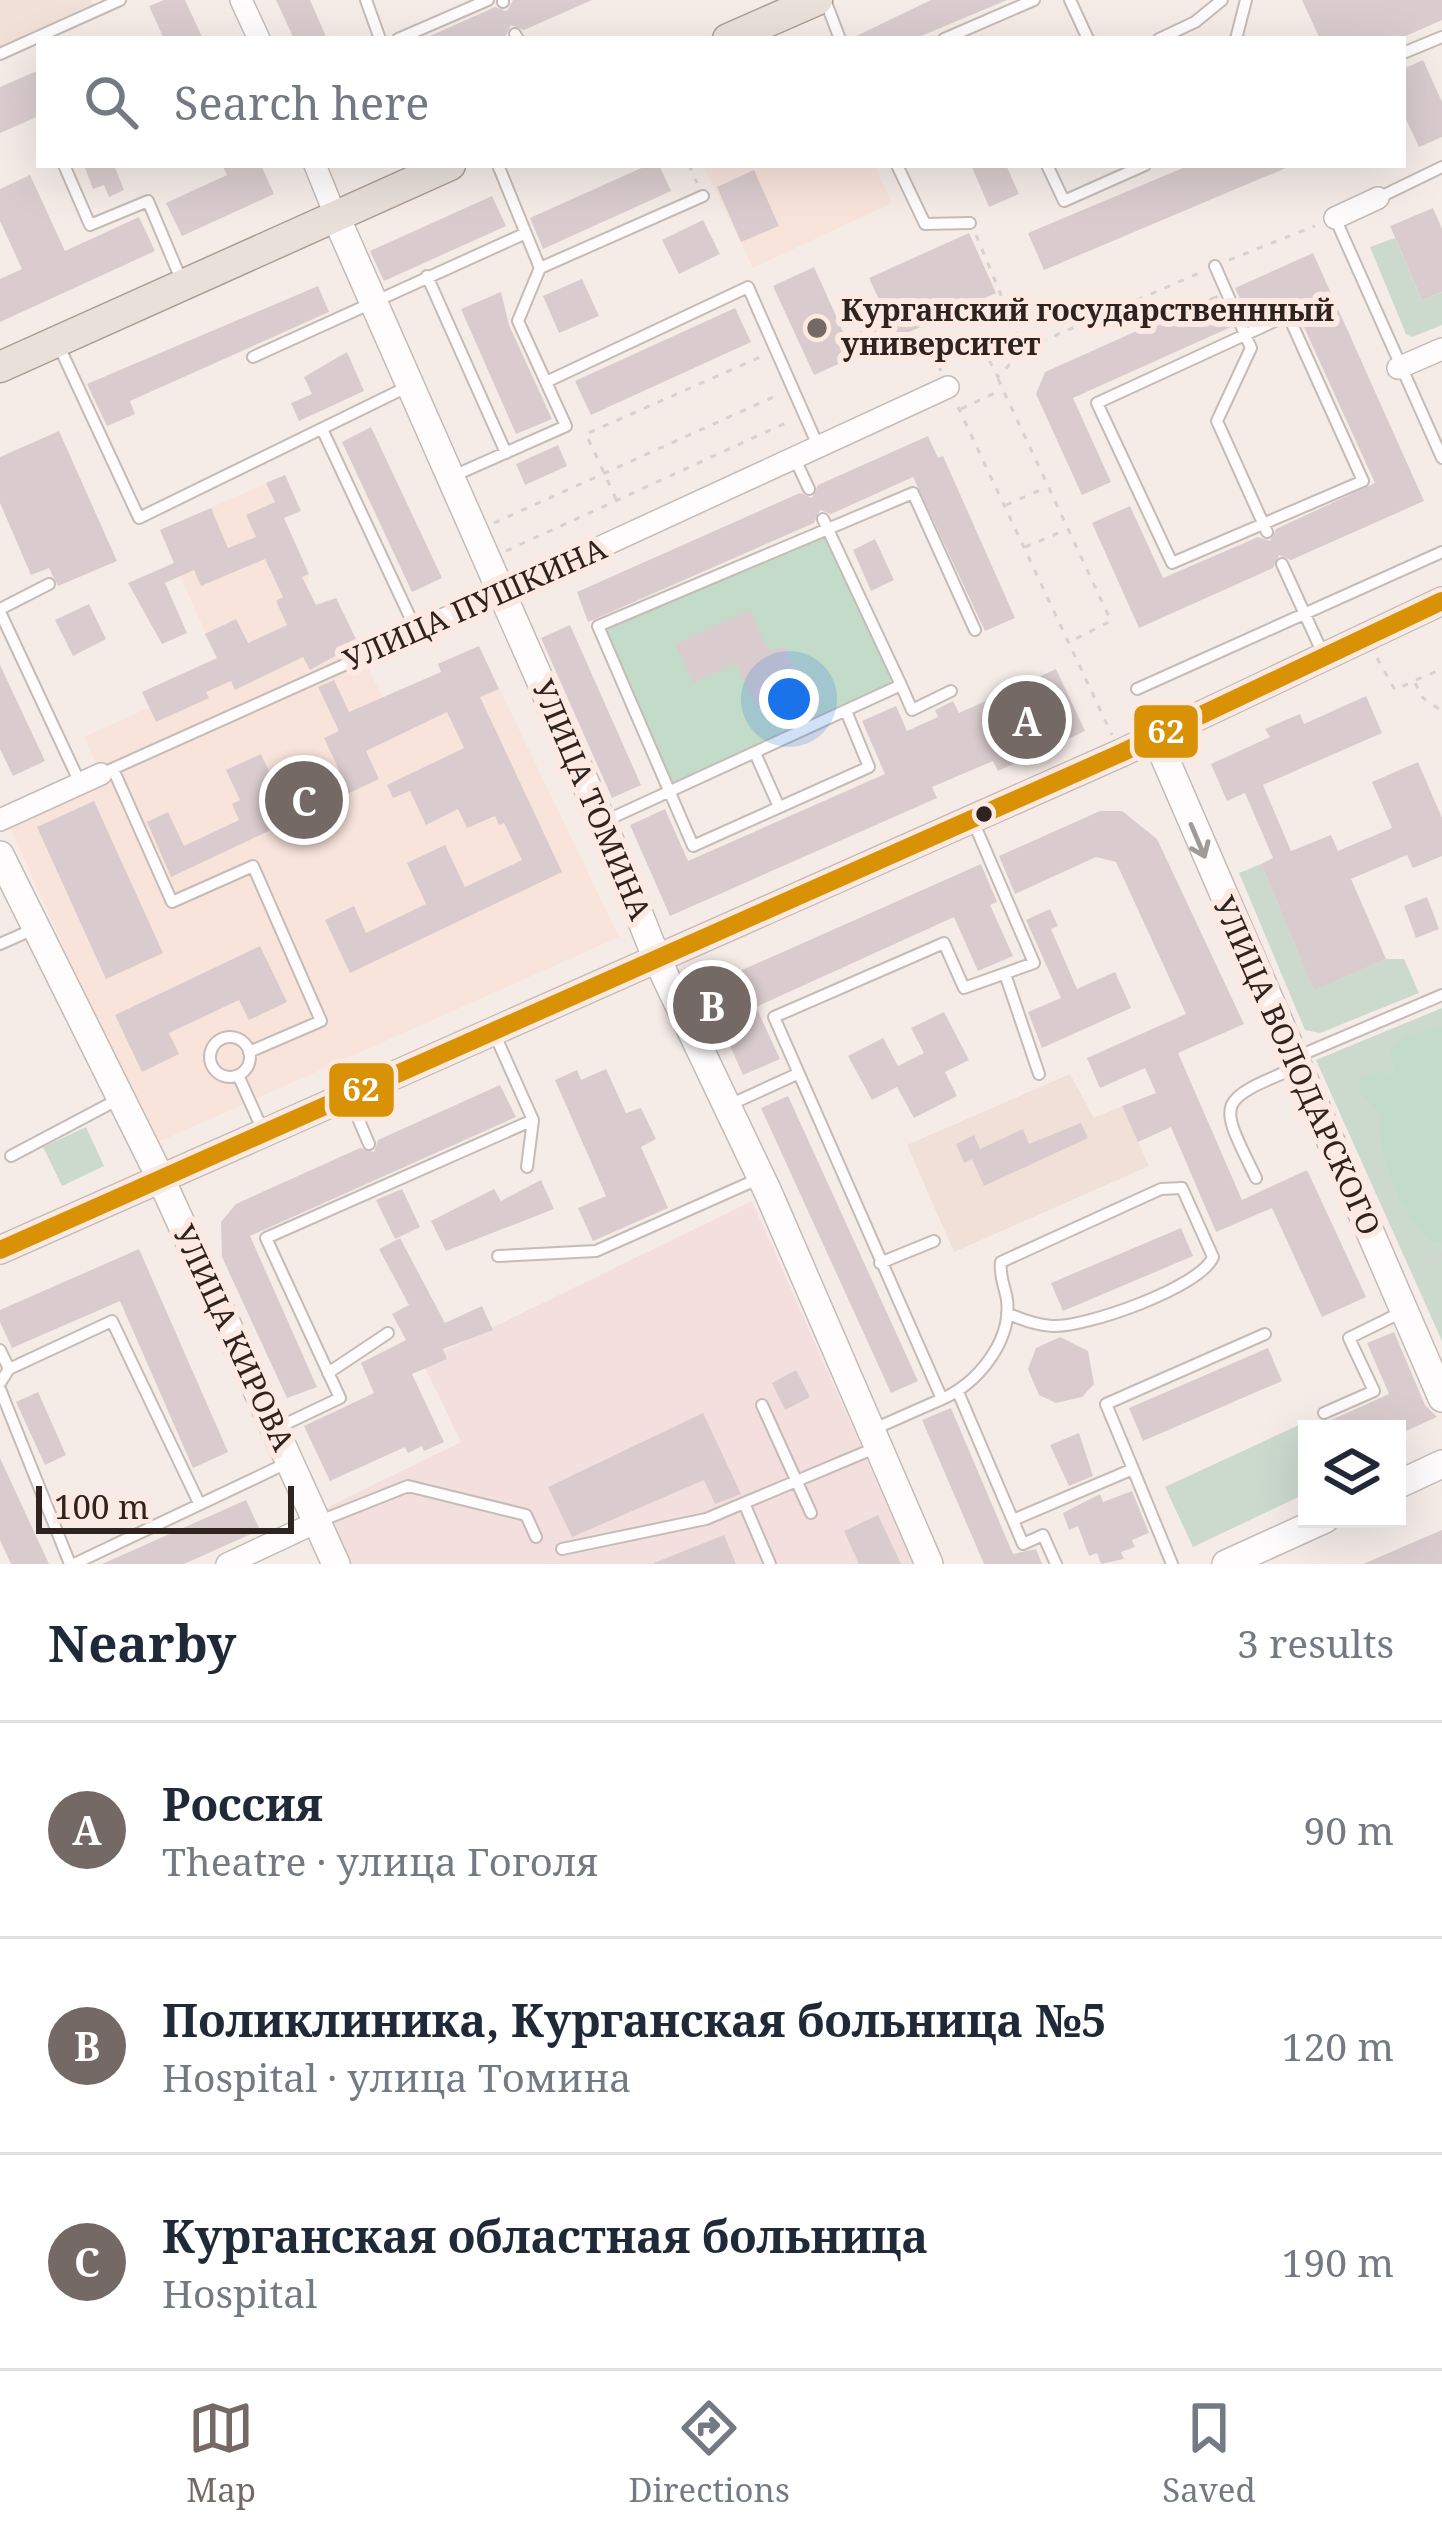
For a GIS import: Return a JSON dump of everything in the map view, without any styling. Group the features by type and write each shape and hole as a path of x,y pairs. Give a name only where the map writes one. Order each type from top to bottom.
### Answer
{"main road":[{"path":"735,36 820,0"},
{"path":"0,367 443,168"}],"street":[{"path":"242,0 258,36"},
{"name":"УЛИЦА ТОМИНА","path":"316,168 656,957 760,1178 929,1564"},
{"path":"1335,218 1378,198"},
{"path":"1398,368 1442,349"},
{"name":"УЛИЦА ПУШКИНА","path":"364,656 948,387"},
{"path":"0,1250 1120,753 1442,601"},
{"name":"УЛИЦА ВОЛОДАРСКОГО","path":"1154,733 1442,1398"},
{"name":"УЛИЦА ПУШКИНА","path":"0,820 98,776"},
{"name":"УЛИЦА КИРОВА","path":"0,855 160,1177 336,1564"},
{"path":"1406,1481 1442,1464"},
{"path":"227,1564 317,1522"},
{"path":"1226,1564 1271,1555 1312,1528"}],"lane":[{"path":"40,36 120,0"},
{"path":"366,0 379,36"},
{"path":"405,36 488,0"},
{"path":"820,0 838,36"},
{"path":"951,36 1034,0"},
{"path":"1070,0 1087,36"},
{"path":"1165,36 1195,22 1222,0"},
{"path":"1237,36 1246,0"},
{"path":"980,23 986,36"},
{"path":"1406,52 1442,37"},
{"path":"0,54 36,38"},
{"path":"1378,198 1442,166"},
{"path":"65,168 90,225 148,201 184,287"},
{"path":"451,477 566,426 518,321 539,268 499,168"},
{"path":"898,168 925,224 970,223"},
{"path":"1048,168 1064,201 1138,168"},
{"path":"539,268 703,196"},
{"path":"1335,218 1442,458"},
{"path":"253,357 526,232"},
{"path":"1215,266 1251,349 1216,421 1265,527"},
{"path":"427,276 506,453"},
{"path":"546,382 748,287 819,448"},
{"path":"1288,316 1363,481 1265,527 1172,563 1096,403 1244,333 1288,316"},
{"path":"57,342 139,518 409,386"},
{"path":"322,429 417,632"},
{"path":"794,459 809,489"},
{"path":"846,711 869,767 693,846 598,626 825,524 913,494 975,630"},
{"path":"825,524 912,710 951,691"},
{"path":"1137,689 1442,552"},
{"path":"1282,564 1322,654"},
{"path":"49,584 0,611 172,902 253,866 321,1021 249,1052"},
{"name":"УЛИЦА ПУШКИНА","path":"98,776 364,656"},
{"path":"602,823 901,685"},
{"path":"755,753 779,807"},
{"path":"942,1400 795,1075 774,1018 944,943 964,988 1034,963 972,818"},
{"path":"0,944 34,929"},
{"path":"1005,974 1039,1074"},
{"path":"1256,1178 1228,1120 1229,1108 1246,1089 1442,995"},
{"path":"492,1029 533,1120 526,1166"},
{"path":"225,1037 244,1043 249,1052 249,1063 238,1075 215,1071 211,1052 225,1037"},
{"path":"238,1075 263,1131"},
{"path":"727,1106 795,1075"},
{"path":"347,1094 369,1144"},
{"path":"11,1156 120,1098"},
{"path":"274,1430 340,1398 266,1238 385,1180 533,1120"},
{"path":"498,1256 596,1250 760,1178"},
{"path":"562,1550 706,1519 798,1480 958,1392 999,1349 1007,1330 1001,1262 1161,1189 1182,1187 1213,1257 1204,1271 1122,1311 1082,1322 1054,1327 1007,1313"},
{"path":"880,1263 934,1241"},
{"path":"1324,1414 1374,1391 1349,1338 1402,1312"},
{"path":"199,1503 112,1321 9,1369 0,1386 72,1564 290,1461"},
{"path":"328,1373 388,1333"},
{"path":"1172,1564 1106,1404 1265,1334"},
{"path":"0,1350 9,1369"},
{"path":"958,1392 1023,1544 1043,1535 1056,1564"},
{"path":"762,1405 811,1513"},
{"path":"1013,1520 1132,1469"},
{"path":"317,1522 408,1486 526,1515 536,1537"},
{"path":"745,1503 770,1564"}],"path":[{"path":"689,168 703,196"},
{"path":"998,377 1024,350 1335,218"},
{"path":"970,223 1024,350"},
{"path":"1067,643 1111,621 977,337 934,356 1067,643 1120,753"},
{"path":"617,500 586,434 776,351"},
{"path":"476,531 793,389"},
{"path":"959,410 1003,390"},
{"path":"488,560 804,415"},
{"path":"1005,506 1047,487"},
{"path":"1023,548 1068,530"},
{"path":"1364,635 1395,690 1442,669"},
{"path":"1414,681 1423,698 1442,711"},
{"path":"1388,1275 1442,1256"}],"shaded area":[{"path":"0,0 91,0 94,5 0,48"},
{"path":"704,168 875,168 892,203 753,268"},
{"path":"285,475 301,511 284,519 309,574 307,586 316,604 336,598 382,697 441,672 438,664 479,646 619,937 152,1145 7,821 103,778 84,737 148,708 142,692 217,659 160,530"},
{"path":"1070,1074 1094,1118 1122,1106 1149,1166 954,1252 907,1145"},
{"path":"752,1201 913,1564 348,1564 320,1511 461,1442 422,1362"}],"green space":[{"path":"1395,238 1422,300 1442,292 1442,325 1412,337 1406,334 1370,247"},
{"path":"824,536 894,684 673,785 606,629"},
{"path":"1261,864 1314,989 1386,959 1404,959 1419,993 1320,1033 1305,1030 1239,873"},
{"path":"1442,1008 1442,1341 1316,1060"},
{"path":"1442,1027 1442,1241 1432,1242 1402,1201 1382,1148 1381,1116 1359,1091 1361,1078 1379,1071 1395,1075 1390,1050 1404,1037"},
{"path":"86,1127 104,1166 62,1186 43,1147"},
{"path":"1298,1425 1298,1497 1193,1547 1165,1487"}],"building":[{"path":"185,0 202,36 163,36 149,6"},
{"path":"276,0 310,0 326,36 293,36"},
{"path":"513,0 592,0 524,30 511,25 506,36 430,36 495,7 507,11"},
{"path":"931,0 1007,0 921,36 856,36"},
{"path":"1302,0 1442,0 1442,20 1406,36 1319,36"},
{"path":"1423,60 1442,102 1442,137 1419,147 1406,119 1406,68"},
{"path":"36,71 36,117 0,133 0,87"},
{"path":"85,168 115,168 124,190 109,197 104,185 93,189"},
{"path":"224,168 262,168 274,194 182,236 166,203 227,175"},
{"path":"641,168 660,168 671,191 543,249 530,218"},
{"path":"972,168 1007,168 1019,194 989,207"},
{"path":"1183,168 1286,168 1044,270 1028,233"},
{"path":"754,170 779,226 741,242 717,187"},
{"path":"30,175 65,251 139,217 155,251 0,322 0,279 22,269 0,221 0,189"},
{"path":"492,196 506,226 384,281 370,251"},
{"path":"1433,208 1442,229 1442,292 1422,300 1390,226"},
{"path":"703,220 720,254 679,274 662,240"},
{"path":"969,233 996,293 814,375 773,286 814,267 846,338 888,319 869,278"},
{"path":"1313,253 1424,501 1291,560 1279,555 1273,568 1139,628 1092,523 1130,506 1163,578 1258,537 1270,541 1276,529 1375,483 1293,303 1250,322 1235,288"},
{"path":"582,279 599,316 559,333 543,296"},
{"path":"318,286 329,312 130,401 135,414 107,426 87,384"},
{"path":"501,292 509,325 552,419 516,434 461,309"},
{"path":"1217,295 1231,327 1073,398 1111,482 1082,495 1036,394 1045,372"},
{"path":"735,308 751,342 591,415 575,381"},
{"path":"347,352 364,391 299,421 291,403 312,394 304,377"},
{"path":"371,427 442,578 412,592 342,442"},
{"path":"59,431 117,561 58,586 49,568 31,575 0,503 0,457"},
{"path":"928,436 938,458 943,456 1015,618 985,631 913,477 831,514 820,510 814,523 588,622 577,592 800,493 812,498 818,485"},
{"path":"558,445 567,466 525,485 516,464"},
{"path":"285,475 301,511 284,518 309,574 302,577 316,605 336,598 358,643 310,670 303,657 235,690 231,681 206,692 209,698 156,722 142,692 217,658 205,634 236,619 248,643 287,625 276,601 283,597 265,559 201,586 194,570 165,583 187,633 162,644 128,583 174,563 160,530 211,508 228,548 256,537 246,515 275,502 266,483"},
{"path":"875,539 894,580 871,591 853,550"},
{"path":"89,604 106,639 73,656 55,620"},
{"path":"750,610 770,652 784,646 803,686 757,707 736,663 693,683 675,644"},
{"path":"570,625 641,785 612,798 541,638"},
{"path":"479,646 499,689 480,697 562,872 350,973 325,920 354,906 366,933 426,904 407,863 445,845 465,887 522,860 504,823 499,825 495,816 467,828 458,809 426,825 410,791 393,798 387,785 464,748 447,712 366,751 379,779 171,877 147,822 168,812 184,846 239,820 232,804 240,800 226,770 261,754 277,788 288,783 292,792 339,770 324,738 339,731 318,687 334,680 349,712 441,672 438,664"},
{"path":"0,665 45,761 13,776 0,749"},
{"path":"1056,669 1085,731 998,771 993,761 932,787 937,798 670,916 630,825 665,809 688,861 885,774 862,721 896,706 907,731 938,717 935,710 953,701 959,713"},
{"path":"1366,696 1382,733 1263,785 1291,851 1331,835 1338,851 1392,828 1372,782 1418,762 1442,818 1442,856 1413,868 1407,855 1351,879 1386,959 1314,990 1261,864 1273,858 1245,793 1227,801 1211,764 1270,737 1265,729 1300,714 1304,724"},
{"path":"94,801 163,953 106,979 37,827"},
{"path":"1100,811 1122,811 1157,839 1244,1024 1178,1053 1242,1200 1307,1170 1366,1297 1322,1317 1272,1208 1216,1232 1171,1127 1138,1142 1122,1106 1156,1093 1145,1068 1100,1088 1087,1058 1186,1014 1116,862 1096,857 1015,894 999,856"},
{"path":"981,864 997,902 990,905 1013,956 978,971 954,917 756,1007 780,1059 743,1075 704,987"},
{"path":"1427,897 1439,929 1416,938 1404,906"},
{"path":"1050,909 1058,926 1051,929 1077,989 1115,972 1131,1008 1042,1048 1028,1012 1061,998 1026,920"},
{"path":"260,946 287,1002 249,1020 239,1000 169,1033 179,1054 142,1072 115,1015"},
{"path":"944,1012 969,1060 945,1072 957,1096 914,1118 897,1087 872,1100 848,1056 883,1038 898,1066 924,1053 911,1028"},
{"path":"606,1069 626,1113 641,1108 656,1139 641,1147 668,1208 593,1241 578,1208 606,1196 555,1080 577,1070 581,1080"},
{"path":"500,1085 516,1117 250,1236 317,1387 287,1398 222,1257 221,1222 236,1204 360,1148 374,1152 378,1140"},
{"path":"788,1096 918,1381 891,1393 761,1108"},
{"path":"1081,1123 1088,1138 984,1186 972,1159 964,1163 956,1144 974,1135 980,1149 1023,1129 1029,1144"},
{"path":"541,1180 554,1209 446,1251 431,1221 494,1189 501,1201"},
{"path":"402,1189 420,1227 395,1239 376,1200"},
{"path":"1181,1228 1193,1256 1063,1311 1051,1283"},
{"path":"400,1238 445,1323 482,1306 493,1330 443,1349 447,1359 412,1374 444,1442 424,1451 422,1446 408,1453 405,1447 330,1481 304,1426 374,1393 361,1363 406,1340 392,1314 409,1305 379,1249"},
{"path":"139,1249 228,1452 193,1468 120,1301 12,1348 0,1322 0,1310"},
{"path":"1394,1332 1425,1405 1437,1417 1406,1431 1406,1420 1331,1420 1389,1394 1367,1343"},
{"path":"1060,1337 1088,1351 1094,1384 1082,1397 1056,1403 1039,1395 1028,1369 1036,1348"},
{"path":"1268,1348 1282,1381 1143,1441 1129,1408"},
{"path":"796,1370 810,1397 785,1410 772,1383"},
{"path":"38,1392 66,1455 45,1465 16,1402"},
{"path":"951,1408 1013,1554 1036,1549 1042,1564 984,1564 922,1420"},
{"path":"703,1413 741,1494 715,1504 704,1480 572,1537 548,1487"},
{"path":"1079,1433 1093,1476 1069,1486 1050,1445"},
{"path":"0,1458 49,1564 11,1564 0,1540"},
{"path":"1132,1491 1149,1533 1132,1540 1135,1547 1121,1552 1124,1559 1101,1564 1097,1553 1089,1556 1078,1526 1069,1530 1063,1513 1100,1494 1103,1502"},
{"path":"246,1500 260,1530 184,1564 102,1564"},
{"path":"878,1515 901,1564 859,1564 844,1531"},
{"path":"1442,1530 1442,1564 1363,1564 1421,1539"},
{"path":"724,1535 736,1564 654,1563"}],"transit line":[{"name":"62","path":"0,1250 1121,753 1442,601"}],"place":[{"name":"Курганский государственнный университет","path":"817,328"},
{"name":"Россия","path":"1027,720"},
{"name":"Курганская областная больница","path":"304,800"},
{"name":"Поликлиника, Курганская больница №5","path":"712,1005"}]}
